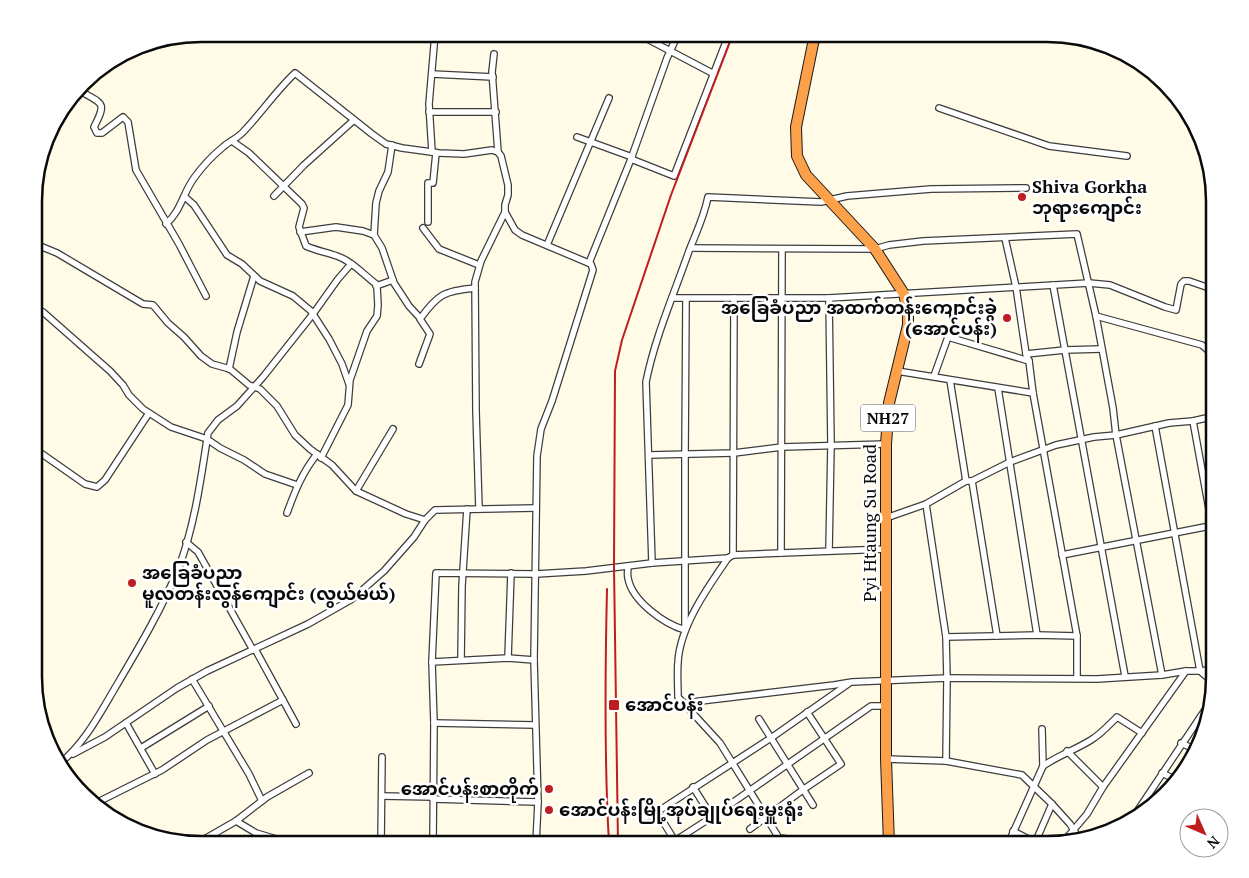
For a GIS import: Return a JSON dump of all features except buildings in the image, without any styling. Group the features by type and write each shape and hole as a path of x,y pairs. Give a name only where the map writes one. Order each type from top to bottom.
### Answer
{"highway":[{"name":"Pyi Htaung Su Road","path":"813,43 796,127 796,156 806,174 875,249 904,294 908,311 908,325 889,402 886,444 886,759 889,836"}],"street":[{"path":"428,222 428,183 432,183 434,153 429,112 434,42"},
{"path":"653,43 714,74"},
{"path":"588,263 631,158 674,43"},
{"path":"577,137 674,176 726,43"},
{"path":"479,509 475,288 479,265 505,212 508,195 508,185 501,156 498,152 493,77 494,54"},
{"path":"166,224 176,215 192,180 223,147 244,131 280,87 295,73 386,144 434,153 464,154 492,150 498,152"},
{"path":"432,74 493,77"},
{"path":"85,94 98,101 101,105 102,111 94,127 97,133 102,132 123,117 128,122 136,170 179,244 206,296"},
{"path":"547,245 608,98"},
{"path":"939,108 1049,146 1127,156"},
{"path":"429,112 496,112"},
{"path":"274,196 304,165 354,120"},
{"path":"232,141 249,153 302,204 304,208 299,227 306,246 324,254 337,256 351,264 376,286 377,316 366,331 350,386 348,405 319,456 305,470 297,485 287,513"},
{"path":"374,236 376,203 379,191 388,172 392,145"},
{"path":"652,563 646,382 672,298 704,217 708,197 821,202 830,199 931,188 1026,188"},
{"path":"185,197 194,205 227,255 242,264 260,281 293,296 313,314 342,364 350,386"},
{"path":"505,212 515,230 522,235 591,264 594,270 552,402 541,429 537,456 534,660 538,802 536,835"},
{"path":"300,232 336,227 362,231 374,236 382,248 393,280 430,334 419,364"},
{"path":"423,228 439,249 479,265"},
{"path":"691,248 875,249 889,245 923,241 1077,234 1096,316 1113,408 1116,435 1162,675"},
{"path":"1005,238 1016,287 1026,354 1029,361 1033,393 1077,636 1077,678"},
{"path":"42,248 75,263 135,300 143,304 153,305 201,356 212,364 228,368 265,394 277,406 295,435 332,465 356,491 406,514 424,520"},
{"path":"781,554 782,249"},
{"path":"67,758 78,746 128,667 155,618 179,566 196,503 207,439 211,428 218,420 237,406 254,387 351,264"},
{"path":"228,368 254,276"},
{"path":"376,286 393,280"},
{"path":"672,298 829,298 1089,283 1110,285 1176,310 1184,281 1206,287"},
{"path":"1053,285 1125,676"},
{"path":"420,318 441,295 475,288"},
{"path":"685,630 710,585 731,557 734,453 734,298"},
{"path":"829,298 831,445 829,551"},
{"path":"686,299 685,630 678,660 678,697 720,743 778,836"},
{"path":"42,312 110,371 143,410 171,427 207,439 264,474 297,485"},
{"path":"1096,316 1202,345 1206,349"},
{"path":"934,376 948,337 1029,361"},
{"path":"1026,354 1101,349"},
{"path":"898,371 1033,393"},
{"path":"950,380 997,636"},
{"path":"998,388 1037,635"},
{"path":"43,454 85,484 97,487 105,480 149,413"},
{"path":"886,518 926,504 969,481 1043,449 1081,440 1206,418"},
{"path":"1193,421 1206,489"},
{"path":"1155,426 1200,671 1206,676"},
{"path":"356,491 392,429"},
{"path":"649,455 734,453 782,447 886,444"},
{"path":"926,504 946,637 948,678 946,761"},
{"path":"67,758 105,737 207,670 308,624 352,599 384,571 414,537 424,520 436,510 536,508"},
{"path":"460,660 463,572 468,509"},
{"path":"1062,554 1206,527"},
{"path":"186,542 198,552 296,724"},
{"path":"433,835 434,723 432,662 436,573 536,574 586,572 685,560 887,549"},
{"path":"628,566 628,578 634,592 644,604 665,621 685,630"},
{"path":"508,658 511,573"},
{"path":"946,637 1077,636"},
{"path":"432,662 508,658 534,660"},
{"path":"684,703 852,682 948,678 1077,678 1162,675 1186,670 1206,670"},
{"path":"1069,834 1086,814 1186,670"},
{"path":"192,680 249,774 262,801"},
{"path":"646,817 657,812 772,738 852,682"},
{"path":"102,800 155,774 207,740 283,700"},
{"path":"141,748 209,706"},
{"path":"682,836 712,817 871,706 887,706"},
{"path":"750,829 804,789 842,764 807,712"},
{"path":"1147,800 1162,773 1201,715"},
{"path":"1043,766 1099,735 1117,717 1142,733"},
{"path":"759,719 813,805"},
{"path":"126,723 155,774"},
{"path":"434,723 535,725"},
{"path":"1011,836 1043,766 1042,730"},
{"path":"82,739 89,746"},
{"path":"1182,743 1190,747"},
{"path":"1067,751 1103,787"},
{"path":"381,835 382,757"},
{"path":"886,759 946,761 1022,775 1052,804 1075,833"},
{"path":"211,835 262,801 310,773"},
{"path":"1162,773 1170,777"},
{"path":"694,787 712,817"},
{"path":"382,796 538,802"},
{"path":"1039,836 1052,804"},
{"path":"657,812 669,836"},
{"path":"236,820 256,833 263,835"},
{"path":"1013,831 1022,836"}],"railway":[{"path":"618,835 614,567 615,371 622,340 671,195 730,43"},
{"path":"607,589 605,716 609,835"}],"place":[{"name":"Shiva Gorkha ဘုရားကျောင်း","path":"1022,197"},
{"name":"အခြေခံပညာ အထက်တန်းကျောင်းခွဲ (အောင်ပန်း)","path":"1007,318"},
{"name":"အခြေခံပညာ မူလတန်းလွန်ကျောင်း (လွယ်မယ်)","path":"132,583"},
{"name":"အောင်ပန်း","path":"614,705"},
{"name":"အောင်ပန်းစာတိုက်","path":"549,789"},
{"name":"အောင်ပန်းမြို့အုပ်ချုပ်ရေးမှူးရုံး","path":"549,810"}]}
